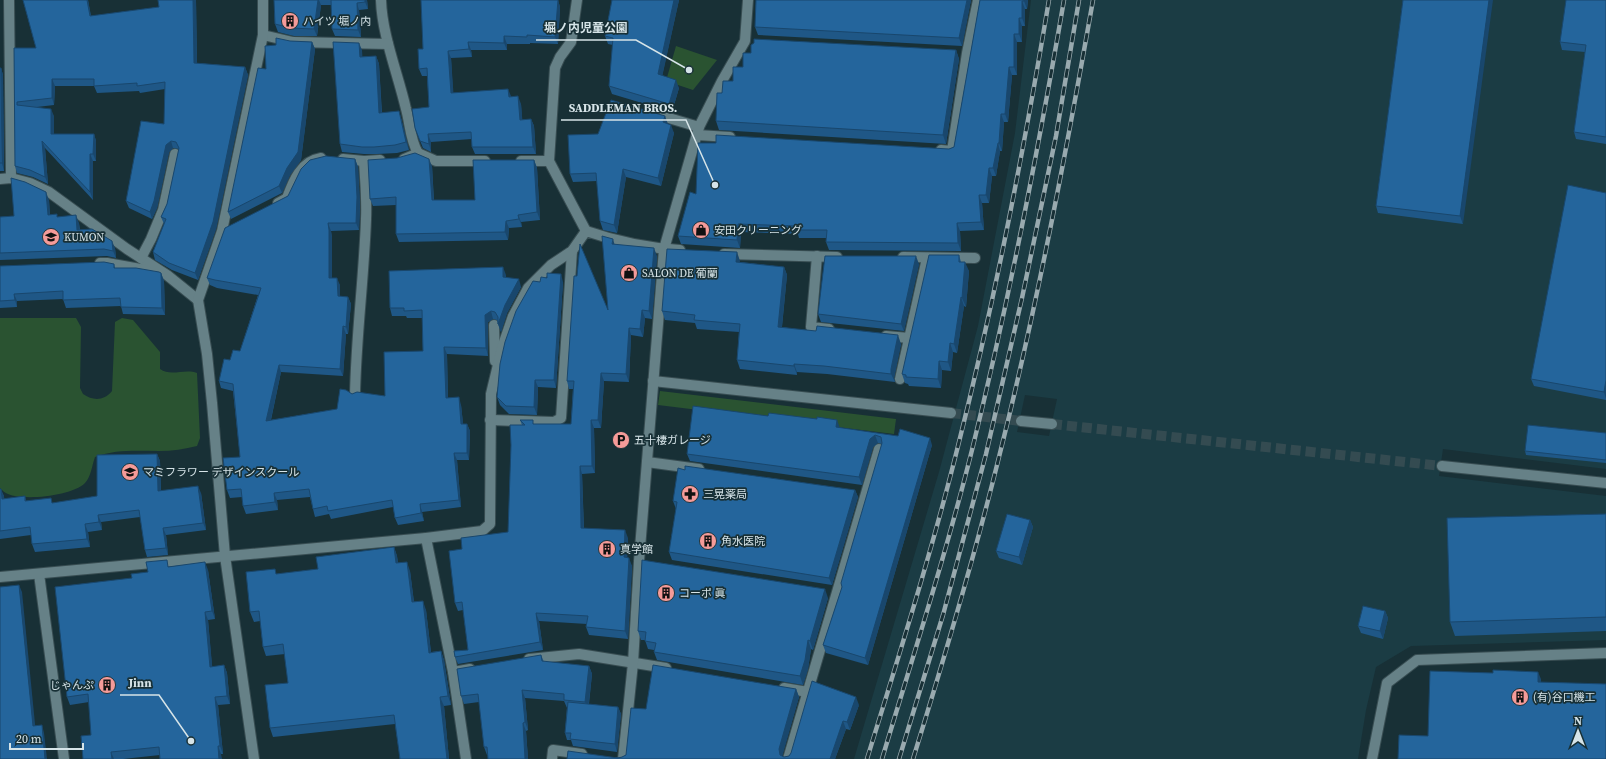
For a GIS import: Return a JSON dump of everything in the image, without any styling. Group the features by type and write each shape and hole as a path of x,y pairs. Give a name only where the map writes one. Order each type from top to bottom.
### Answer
{"street":[{"path":"9,0 5,51 11,178"},
{"path":"254,759 225,556 207,354 198,300 222,231 263,35 263,0"},
{"path":"381,0 388,44 406,108 414,147 418,153 436,161 496,161"},
{"path":"577,0 571,42 560,57 555,68 549,161 586,230 599,235 664,249 693,252"},
{"path":"620,759 633,663 643,561 647,462 664,249 698,131 722,81 749,41 748,0"},
{"path":"928,149 952,151 963,53 978,0"},
{"path":"263,35 293,42 388,44"},
{"path":"639,109 698,131 737,137"},
{"path":"268,208 287,198 294,180 308,162 326,157 364,161 408,158 418,153"},
{"path":"141,258 163,210 175,154"},
{"path":"355,395 366,217 364,161"},
{"path":"512,161 549,161"},
{"path":"0,179 11,178 30,183 49,192 167,275 198,300"},
{"path":"222,231 235,224"},
{"path":"0,577 426,538 482,531 490,524 491,394 502,348 513,316 528,288 551,265 572,251 586,230"},
{"path":"490,420 554,422 561,418 572,251"},
{"path":"714,253 848,257"},
{"path":"817,256 811,327 841,330"},
{"path":"896,257 975,258"},
{"path":"900,379 927,258"},
{"path":"92,264 107,263 167,275"},
{"path":"494,325 496,375"},
{"path":"879,335 909,338"},
{"path":"653,381 951,413"},
{"path":"1021,421 1052,424"},
{"path":"788,759 808,692 862,492 879,449"},
{"path":"647,462 710,470"},
{"path":"1442,466 1606,483"},
{"path":"426,538 453,672 466,759"},
{"path":"39,574 64,759"},
{"path":"1372,759 1387,683 1417,660 1606,653"},
{"path":"521,660 544,656 579,654 679,670"},
{"path":"453,672 483,667"},
{"path":"778,687 808,692"},
{"path":"552,759 553,750 591,755"}],"shaded area":[{"path":"1031,0 1606,0 1606,469 1443,449 1439,476 1606,496 1606,640 1411,646 1376,667 1366,710 1358,759 854,759 939,472 978,326 1015,133","holes":["1025,395 1057,399 1049,436 1017,432"]}],"green space":[{"path":"676,46 717,60 693,90 666,81"},
{"path":"0,318 76,318 81,327 80,388 83,394 94,399 106,397 112,391 115,322 122,318 133,320 160,352 160,369 169,372 188,371 197,373 200,438 197,446 174,450 127,451 103,454 95,457 90,474 85,483 70,491 36,497 15,496 6,493 0,488"},
{"path":"660,391 896,419 894,434 658,405"}],"building":[{"path":"23,0 87,0 90,16 159,7 158,0 193,0 194,63 245,67 213,222 195,273 169,263 153,252 166,219 161,217 167,204 179,148 176,142 171,141 166,145 154,201 150,212 126,201 141,121 164,124 165,82 137,86 137,83 94,86 94,79 52,79 52,98 17,102 17,105 51,109 51,134 94,134 93,154 90,154 90,192 42,141 45,177 30,170 15,166 14,48 36,48"},
{"path":"274,0 318,0 314,29 291,28 275,24"},
{"path":"331,0 365,0 365,2 357,3 358,30 332,29"},
{"path":"421,0 558,0 555,37 527,35 527,37 504,36 504,43 468,42 469,49 448,51 451,93 508,89 509,97 518,96 520,120 531,119 533,147 472,147 471,132 428,134 429,144 420,141 415,128 412,109 429,107 427,68 419,69 418,49 423,49"},
{"path":"612,0 674,0 658,74 676,80 669,104 609,86 613,38 605,36"},
{"path":"756,0 967,0 959,38 755,27"},
{"path":"980,0 1024,1 1022,1 1022,18 1019,18 1019,34 1014,34 1014,67 1009,67 1005,114 1001,114 999,143 993,168 989,168 986,195 979,195 981,222 957,223 958,243 826,242 827,230 796,230 796,226 738,224 737,240 678,236 690,192 696,194 698,143 716,143 716,135 949,149 954,147"},
{"path":"1403,0 1489,0 1460,216 1376,206"},
{"path":"1566,0 1606,0 1606,137 1574,132 1586,45 1560,42"},
{"path":"276,38 290,41 312,42 298,152 287,168 279,186 228,212 258,68 266,69 265,46 276,45"},
{"path":"754,39 956,50 943,135 716,121 717,93 722,93 723,81 733,81 733,67 743,67 743,53 751,53 751,45 754,43"},
{"path":"333,42 359,43 360,57 376,56 379,113 399,111 406,142 395,145 374,147 340,144"},
{"path":"1,68 2,163 0,163"},
{"path":"611,100 665,116 663,122 671,125 658,178 623,169 614,225 600,221 596,173 570,174 568,135 598,134"},
{"path":"415,153 429,159 432,200 475,200 473,160 534,160 537,212 518,215 519,219 506,221 505,232 396,234 396,197 370,199 368,160 397,158"},
{"path":"326,156 355,159 357,197 356,223 328,223 329,278 337,278 338,296 348,297 346,327 343,326 340,369 279,365 266,421 337,409 340,389 346,390 352,394 357,392 385,396 384,352 423,351 422,310 404,311 404,308 390,308 389,271 503,267 503,277 519,279 505,305 498,324 498,317 495,312 491,311 485,315 486,348 444,347 446,398 459,397 461,424 467,424 467,453 454,453 459,500 420,504 421,513 395,518 392,500 328,511 327,506 313,509 309,489 274,493 275,502 243,506 241,489 227,490 223,458 240,457 233,384 219,381 224,359 230,360 233,350 240,351 261,288 207,278 225,228 288,196 301,169 310,160"},
{"path":"11,178 25,182 46,192 48,215 57,214 57,217 76,215 77,230 92,229 112,241 113,251 104,249 0,253 0,217 14,216"},
{"path":"1568,185 1606,193 1606,380 1604,392 1531,379"},
{"path":"602,236 613,239 612,244 654,248 649,311 642,310 640,329 629,328 626,374 601,373 598,420 591,420 592,466 580,466 581,528 625,530 624,557 629,558 625,631 586,627 588,616 536,613 540,642 455,657 454,651 468,650 462,602 455,603 449,551 462,549 461,538 508,532 511,445 510,425 525,425 520,420 533,420 533,424 571,424 574,381 567,381 574,276 577,276 580,244 608,310"},
{"path":"667,249 737,252 736,262 784,267 778,327 816,331 817,326 898,335 891,374 824,366 794,364 794,366 737,360 740,324 694,320 695,315 662,311"},
{"path":"929,255 959,255 959,262 965,262 962,298 961,297 954,344 950,343 948,362 939,361 938,379 906,377 906,375 902,374"},
{"path":"825,256 916,256 901,324 818,314"},
{"path":"104,262 114,264 114,268 136,268 161,273 162,308 121,307 120,298 63,300 63,291 14,294 15,300 0,301 0,266"},
{"path":"547,273 561,274 554,380 535,380 534,407 506,406 497,397 500,364 505,342 516,311 533,281 540,282 541,277 547,278"},
{"path":"693,406 768,416 769,413 817,419 817,417 837,420 836,427 898,436 900,429 930,438 865,658 823,645 842,587 841,583 882,443 881,437 875,435 870,439 859,477 687,454"},
{"path":"1528,425 1606,433 1606,460 1525,451"},
{"path":"157,454 158,491 198,486 203,523 163,528 166,548 145,550 139,510 98,515 99,522 85,524 87,539 32,544 30,527 0,531 0,489 2,499 25,496 25,501 51,498 52,503 97,496 97,455"},
{"path":"685,466 855,490 829,578 669,552 677,502 673,501 678,468 685,470"},
{"path":"1007,514 1030,520 1019,557 996,551"},
{"path":"1606,514 1606,617 1450,622 1447,518"},
{"path":"394,547 396,563 407,562 412,602 423,601 429,653 441,651 448,696 440,697 447,759 400,759 394,715 270,728 265,685 288,683 283,644 263,647 259,611 250,612 246,572 275,569 276,574 318,569 316,557"},
{"path":"167,560 168,567 205,562 212,611 205,612 210,667 224,665 227,696 215,697 220,746 218,746 219,759 160,759 159,747 111,752 112,759 83,759 81,736 91,735 88,694 67,697 55,587 132,578 131,574 148,572 146,562"},
{"path":"642,560 825,589 810,641 808,640 805,660 800,676 654,652 656,643 645,641 646,632 638,631"},
{"path":"19,585 33,726 42,725 45,759 0,759 0,587"},
{"path":"1363,606 1385,611 1380,631 1358,626"},
{"path":"541,655 542,661 589,666 585,702 564,700 564,694 522,690 525,722 523,723 525,759 488,759 487,747 484,747 478,694 461,696 457,669"},
{"path":"653,665 796,689 779,749 780,755 784,757 789,756 791,753 812,681 856,697 847,722 843,721 830,759 567,759 568,751 618,758 626,755 631,708 646,709"},
{"path":"1493,670 1538,672 1538,682 1606,684 1606,759 1398,759 1399,735 1428,736 1430,671 1493,673"},
{"path":"568,702 618,707 615,744 570,739 571,733 565,733"}],"tunnel":[{"path":"951,413 1021,421"},
{"path":"1052,424 1442,466"}],"railway":[{"path":"867,759 926,564 972,391 1008,224 1049,0"},
{"path":"882,759 951,528 986,394 1022,226 1064,0"},
{"path":"899,759 943,615 986,454 1022,298 1056,136 1079,0"},
{"path":"913,759 969,571 1013,400 1050,229 1093,0"}],"place":[{"name":"ハイツ 堀ノ内","path":"290,21"},
{"name":"堀ノ内児童公園","path":"689,70"},
{"name":"SADDLEMAN BROS.","path":"715,185"},
{"name":"安田クリーニング","path":"701,230"},
{"name":"KUMON","path":"51,237"},
{"name":"SALON DE 葡蘭","path":"629,273"},
{"name":"五十棲ガレージ","path":"621,440"},
{"name":"マミフラワー デザインスクール","path":"130,472"},
{"name":"三晃薬局","path":"690,494"},
{"name":"角水医院","path":"708,541"},
{"name":"真学館","path":"607,549"},
{"name":"コーポ 眞","path":"666,593"},
{"name":"じゃんぷ","path":"107,685"},
{"name":"(有)谷口機工","path":"1520,697"},
{"name":"Jinn","path":"191,741"}]}
